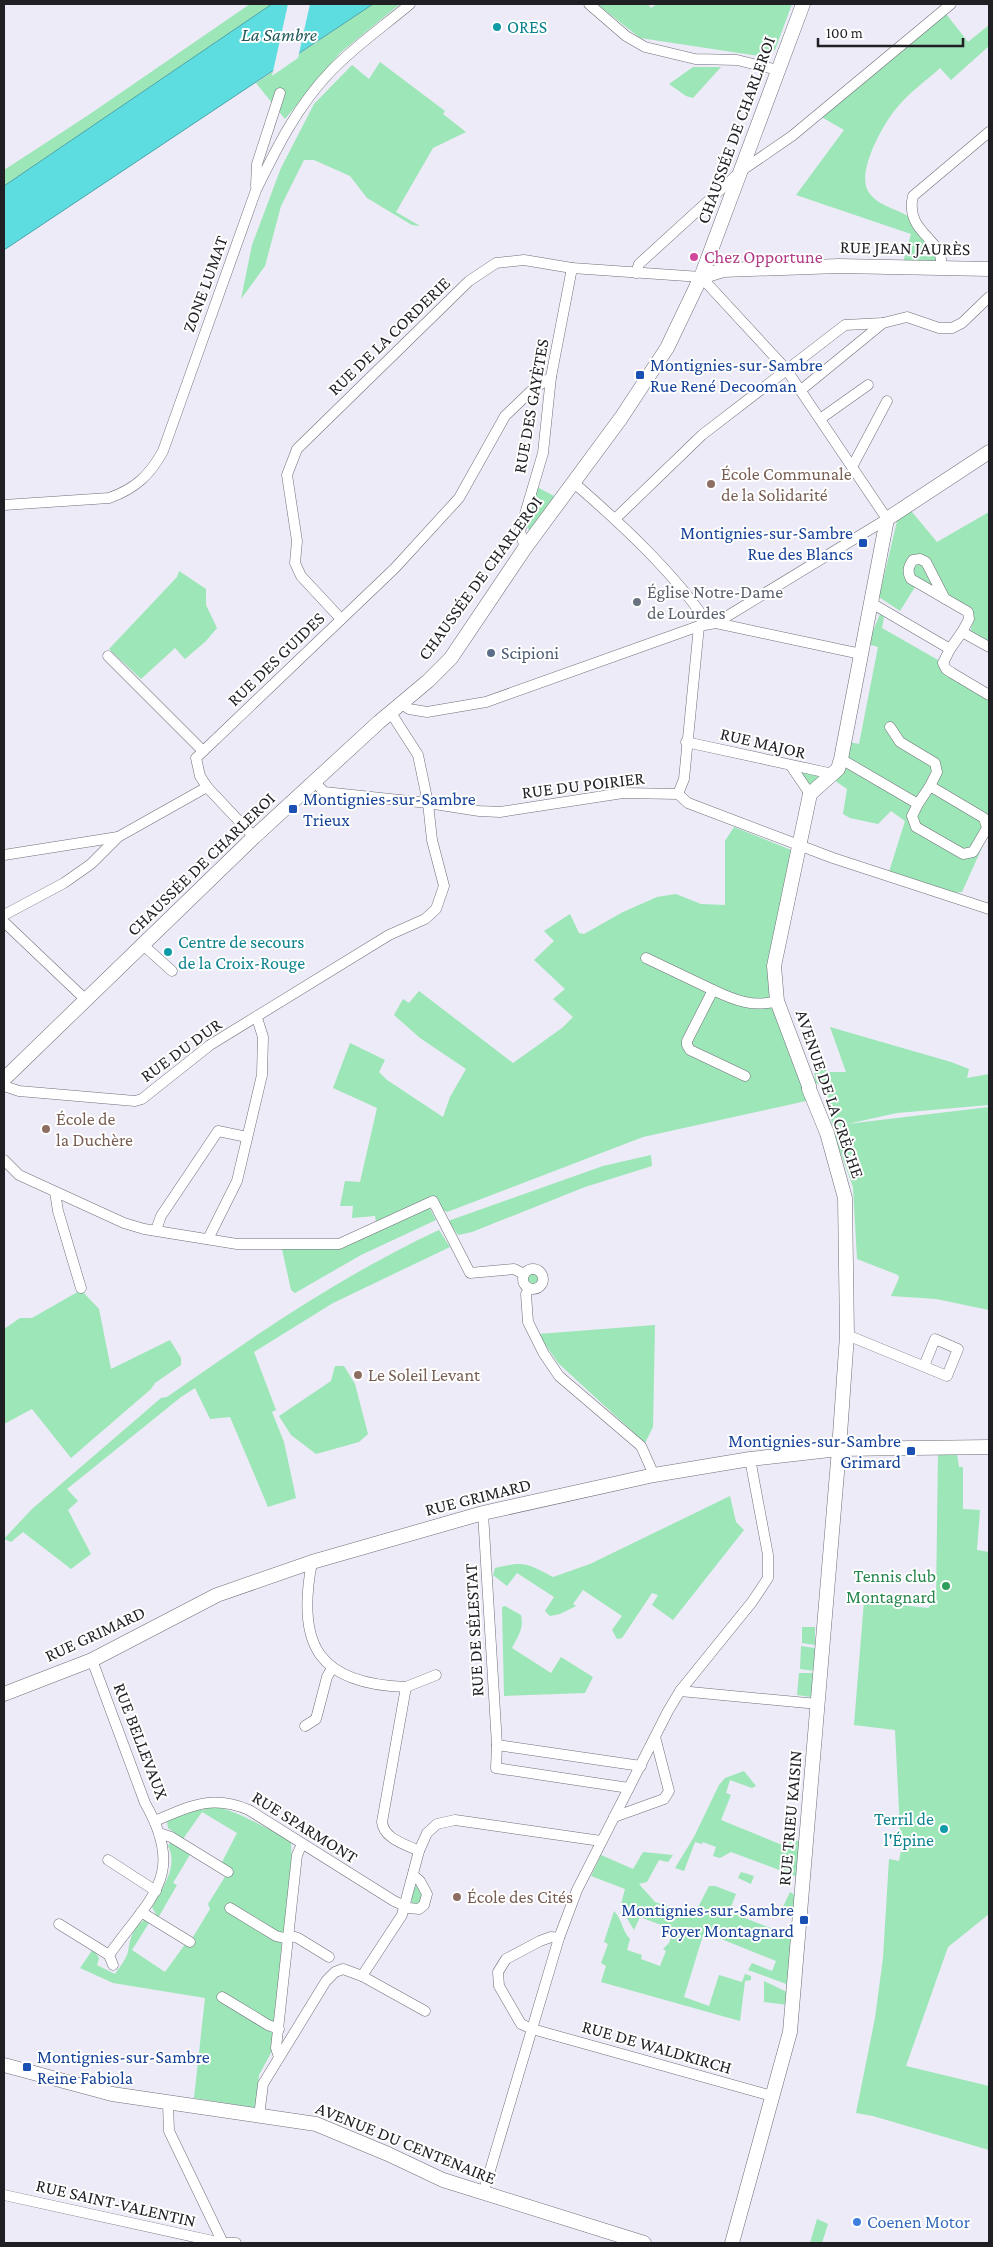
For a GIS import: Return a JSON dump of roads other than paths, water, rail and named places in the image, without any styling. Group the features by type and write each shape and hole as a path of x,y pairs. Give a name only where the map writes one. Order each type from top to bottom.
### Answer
{"street":[{"name":"ZONE LUMAT","path":"4,505 109,498 125,493 141,482 155,466 163,451 256,190 290,124 313,92 351,51 410,4"},
{"path":"589,4 614,27 637,43 666,53 695,59 736,60 778,70"},
{"name":"CHAUSSÉE DE CHARLEROI","path":"4,1078 254,837 451,658 525,548 621,418 663,355 701,277 803,4"},
{"path":"636,273 639,264 741,171 792,136 951,4"},
{"path":"256,190 257,164 280,93"},
{"path":"941,266 940,254 912,219 910,208 912,196 989,132"},
{"name":"RUE DE LA CORDERIE","path":"341,619 300,576 295,563 298,541 287,475 297,449 469,281 496,263 524,260 572,268 701,277"},
{"name":"RUE JEAN JAURÈS","path":"701,277 723,270 839,266 941,266 989,269"},
{"name":"RUE DES GAYÈTES","path":"525,548 520,531 543,453 551,377 572,268"},
{"path":"701,277 786,369 887,519 872,604 838,770 810,794 791,766"},
{"path":"615,519 702,435 845,325 883,324 907,318 939,328 952,328 962,323 989,297"},
{"path":"801,390 883,324"},
{"name":"RUE DES GUIDES","path":"203,751 395,568 459,498 506,416 531,390 551,377"},
{"path":"820,419 868,385"},
{"path":"852,467 887,401"},
{"path":"397,708 427,712 486,702 707,624 887,519 989,452"},
{"path":"573,482 615,519 695,604 707,624 686,742 684,779 678,794 688,803 798,844 989,909"},
{"path":"945,599 970,616 943,663 946,669 989,695"},
{"path":"872,604 950,649"},
{"path":"707,624 861,654"},
{"path":"962,632 989,647"},
{"path":"108,656 203,751 196,758 200,776 207,787 254,837"},
{"name":"RUE DU DUR","path":"4,1086 19,1091 135,1101 142,1099 198,1053 258,1018 389,935 431,916 440,901 444,886 432,840 428,803 418,755 397,708"},
{"path":"890,727 900,742 935,763 937,772 912,816 916,826 963,854 973,852 987,828 986,821 930,786"},
{"name":"RUE MAJOR","path":"686,742 833,774"},
{"path":"841,759 918,804"},
{"name":"RUE DU POIRIER","path":"314,781 324,792 500,812 623,793 678,794"},
{"path":"4,915 71,878 91,864 118,837 207,787"},
{"name":"AVENUE DE LA CRÈCHE","path":"810,794 798,844 774,966 778,1001 826,1133 846,1198 847,1335 839,1449"},
{"path":"4,855 118,837"},
{"path":"4,922 86,1000"},
{"path":"143,945 172,971"},
{"path":"646,958 740,1002 760,1004 778,1001"},
{"path":"713,990 687,1045 695,1052 745,1076"},
{"path":"208,1239 237,1181 262,1075 263,1037 258,1018"},
{"path":"156,1230 161,1216 218,1131 247,1137"},
{"path":"4,1160 18,1175 124,1223 144,1229 237,1244 339,1244 433,1202 470,1273 514,1270 524,1274"},
{"path":"55,1192 58,1211 81,1288"},
{"path":"534,1269 542,1275 543,1282 539,1288 529,1289 522,1281 524,1274 528,1270 534,1269"},
{"path":"529,1289 526,1294 528,1322 544,1354 559,1376 641,1446 654,1475"},
{"path":"847,1335 924,1366"},
{"name":"RUE GRIMARD","path":"4,1694 92,1660 217,1595 312,1562 483,1513 654,1475 750,1459 839,1449 989,1448"},
{"name":"RUE TRIEU KAISIN","path":"732,2243 790,2032 839,1449"},
{"path":"483,2194 566,1915 601,1841 680,1690 768,1578 768,1555 750,1459"},
{"name":"RUE DE SÉLESTAT","path":"483,1513 497,1745 496,1768 629,1788"},
{"path":"312,1562 307,1589 306,1618 314,1641 332,1668 349,1678 370,1684 406,1687 436,1675"},
{"name":"RUE BELLEVAUX","path":"58,1924 111,1960 156,1891 163,1877 165,1864 156,1821 145,1803 92,1660"},
{"path":"305,1726 316,1719 327,1677 332,1668"},
{"path":"406,1687 382,1822 383,1830 389,1837 419,1851"},
{"path":"680,1690 818,1704"},
{"path":"614,1817 664,1800 669,1791 655,1737"},
{"path":"497,1745 641,1766"},
{"name":"RUE SPARMONT","path":"156,1821 192,1805 212,1801 233,1803 249,1810 403,1905"},
{"path":"362,1976 402,1915 403,1905 414,1876 419,1851 428,1833 437,1824 448,1820 601,1841"},
{"path":"159,1833 171,1837 228,1872"},
{"path":"280,2056 276,2048 278,2028 297,1855 302,1844"},
{"path":"108,1860 156,1891"},
{"path":"403,1905 419,1909 424,1905 427,1894 426,1890 414,1876"},
{"path":"230,1908 276,1936 298,1938 329,1957"},
{"path":"141,1912 190,1942"},
{"path":"532,2029 521,2024 500,1986 498,1972 506,1959 540,1940 551,1937 559,1938"},
{"path":"259,2116 263,2084 331,1975 347,1969 425,2011"},
{"path":"222,1997 268,2025 278,2028"},
{"name":"RUE DE WALDKIRCH","path":"532,2029 772,2096"},
{"name":"AVENUE DU CENTENAIRE","path":"4,2065 71,2084 168,2104 316,2124 334,2130 443,2180 644,2243"},
{"path":"168,2104 169,2131 223,2243"},
{"name":"RUE SAINT-VALENTIN","path":"4,2195 223,2243 236,2243"}],"water":[{"name":"La Sambre","path":"272,4 373,4 4,250 4,186"}],"place":[{"name":"ORES","path":"497,27"},
{"name":"Chez Opportune","path":"694,257"},
{"name":"Montignies-sur-Sambre Rue René Decooman","path":"640,375"},
{"name":"École Communale de la Solidarité","path":"711,484"},
{"name":"Montignies-sur-Sambre Rue des Blancs","path":"863,543"},
{"name":"Église Notre-Dame de Lourdes","path":"637,602"},
{"name":"Scipioni","path":"491,653"},
{"name":"Montignies-sur-Sambre Trieux","path":"293,809"},
{"name":"Centre de secours de la Croix-Rouge","path":"168,952"},
{"name":"École de la Duchère","path":"46,1129"},
{"name":"Le Soleil Levant","path":"358,1375"},
{"name":"Montignies-sur-Sambre Grimard","path":"911,1451"},
{"name":"Tennis club Montagnard","path":"946,1586"},
{"name":"Terril de l'Épine","path":"944,1829"},
{"name":"École des Cités","path":"457,1897"},
{"name":"Montignies-sur-Sambre Foyer Montagnard","path":"804,1920"},
{"name":"Montignies-sur-Sambre Reine Fabiola","path":"27,2067"},
{"name":"Coenen Motor","path":"857,2222"}]}
